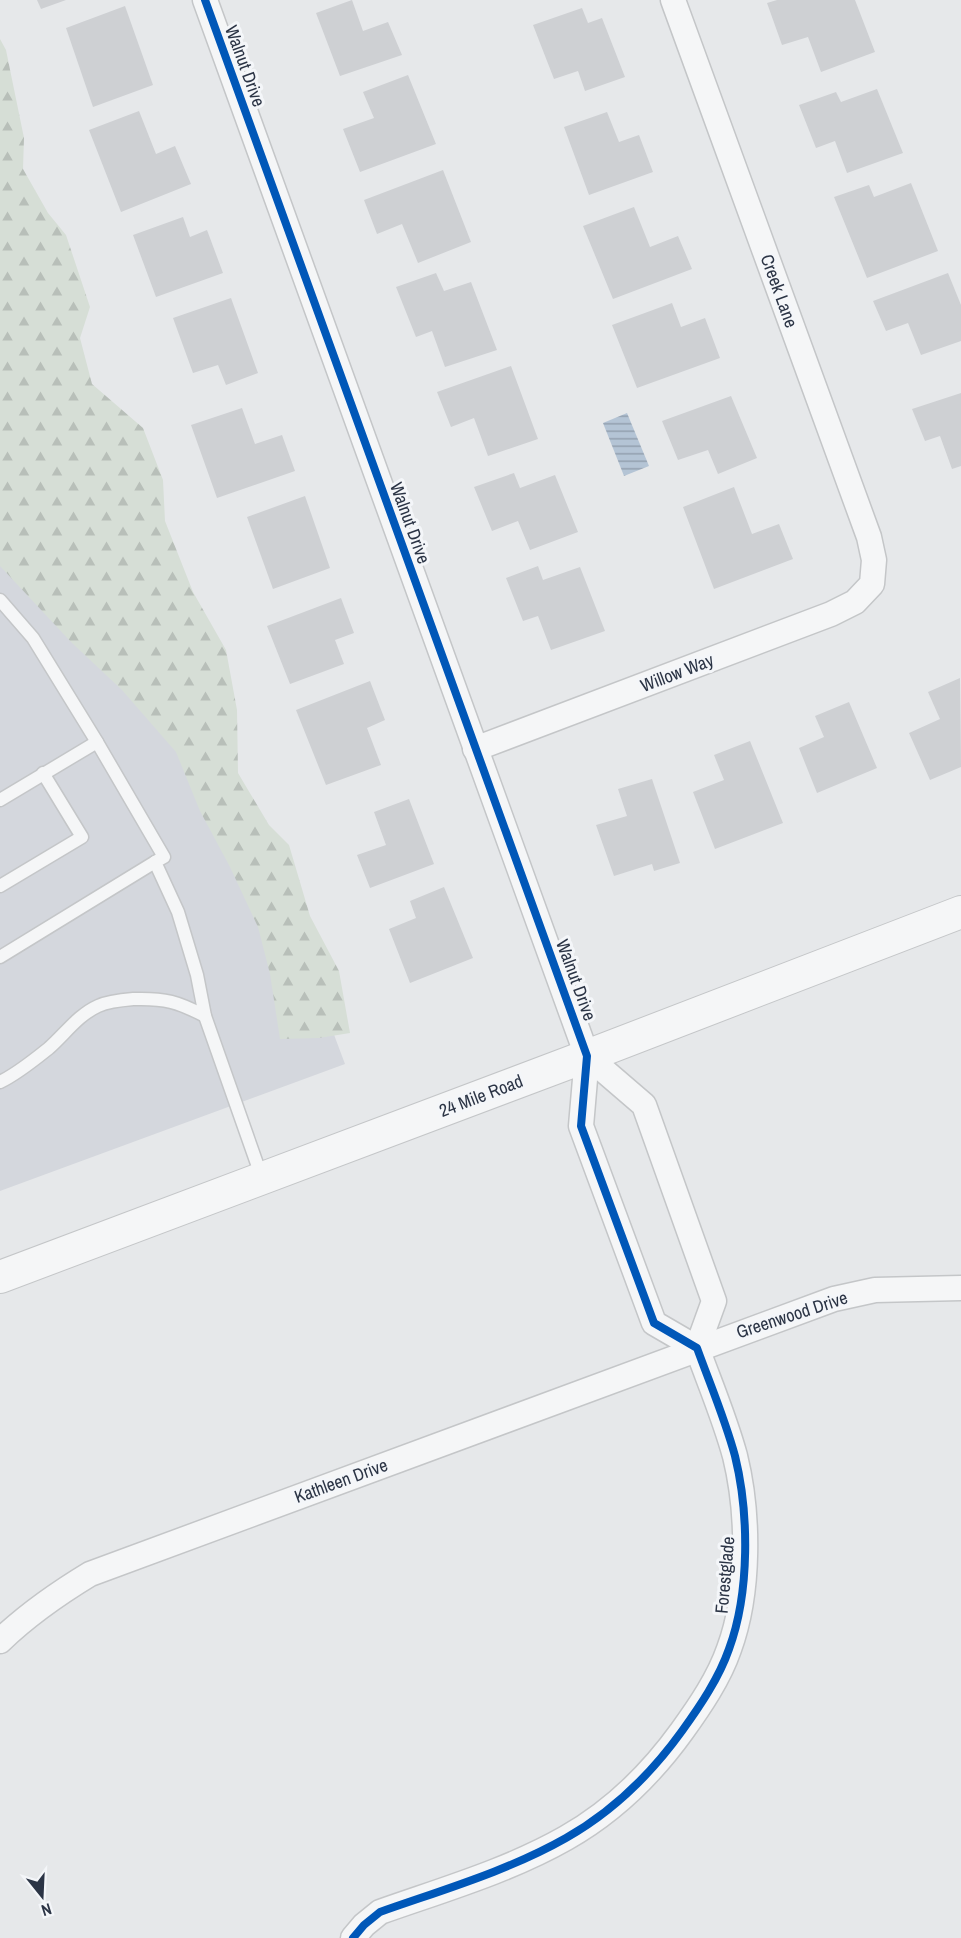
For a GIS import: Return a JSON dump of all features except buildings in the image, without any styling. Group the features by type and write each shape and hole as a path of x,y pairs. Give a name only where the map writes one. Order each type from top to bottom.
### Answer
{"street":[{"name":"Walnut Drive","path":"205,0 587,1056"},
{"name":"Creek Lane","path":"673,0 869,537 874,560 872,584"},
{"name":"Willow Way","path":"475,749 831,614 855,602 872,584"},
{"name":"24 Mile Road","path":"0,1277 587,1056 961,912"},
{"path":"587,1056 644,1105 714,1301 697,1348 654,1323 581,1126 587,1056"},
{"name":"Greenwood Drive","path":"697,1348 834,1299 875,1290 961,1288"},
{"name":"Kathleen Drive","path":"0,1641 54,1595 90,1574 697,1348"},
{"name":"Forestglade","path":"353,1938 380,1912 532,1856 567,1838 603,1814 637,1784 668,1751 697,1710 729,1649 740,1610 745,1536 742,1497 735,1456 697,1348"}],"lane":[{"path":"0,600 33,638 164,857 0,957"},
{"path":"0,800 97,742"},
{"path":"0,886 82,837 43,773"},
{"path":"155,862 172,895 185,933 205,1016 262,1179"},
{"path":"0,1082 11,1077 49,1047 77,1020 98,1006 120,1000 150,998 178,1002 205,1016"}],"shaded area":[{"path":"46,264 345,1064 0,1191 0,281"}],"green space":[{"path":"0,39 6,50 24,138 23,169 48,213 66,235 90,307 80,338 92,384 143,428 163,480 165,521 193,592 226,650 237,710 238,773 269,825 289,845 310,916 339,971 350,1033 319,1038 280,1039 270,974 258,927 200,811 176,752 122,690 71,642 0,566"}],"water":[{"path":"627,413 649,466 624,476 603,423"}],"cycle path":[{"path":"205,0 587,1056 581,1126 654,1323 697,1348 735,1456 740,1478 745,1527 741,1603 729,1649 720,1671 702,1702 670,1747 644,1777 615,1804 566,1838 498,1870 380,1912 353,1938"}]}
